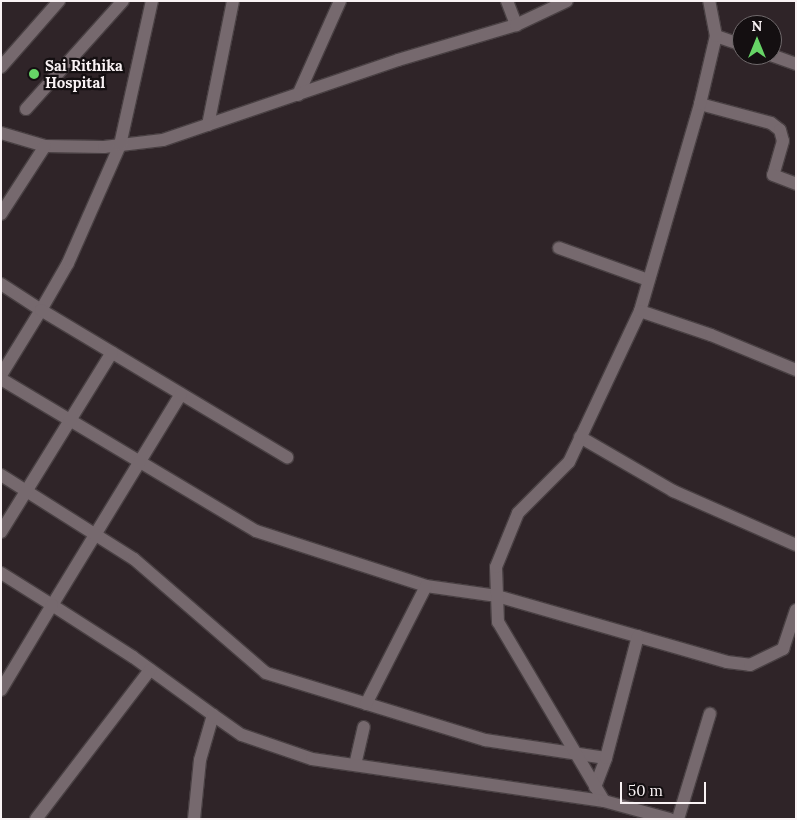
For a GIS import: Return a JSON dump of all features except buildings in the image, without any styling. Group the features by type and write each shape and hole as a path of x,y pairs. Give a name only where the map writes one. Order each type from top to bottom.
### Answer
{"street":[{"path":"1,67 60,1"},
{"path":"26,109 123,1"},
{"path":"1,375 68,263 120,145 152,1"},
{"path":"208,126 233,1"},
{"path":"298,95 340,1"},
{"path":"507,1 516,24"},
{"path":"1,133 45,146 120,145 163,140 398,60 516,24 567,1"},
{"path":"604,801 498,622 496,567 518,513 569,462 640,311 700,104 716,36 709,1"},
{"path":"716,36 732,42"},
{"path":"782,59 796,64"},
{"path":"700,104 771,123 780,130 783,141 772,175 796,184"},
{"path":"1,214 45,146"},
{"path":"559,248 648,280"},
{"path":"1,284 287,458"},
{"path":"640,311 711,334 796,370"},
{"path":"1,532 28,492 112,352"},
{"path":"1,380 256,531 424,592 497,596 727,662 750,665 783,650 796,610"},
{"path":"1,690 138,461 181,394"},
{"path":"580,437 673,491 796,545"},
{"path":"1,476 134,559 266,673 485,740 606,758"},
{"path":"1,573 150,670 242,735 312,759 604,801 670,819"},
{"path":"366,704 424,592"},
{"path":"595,787 606,758 638,636"},
{"path":"36,819 150,670"},
{"path":"678,819 710,714"},
{"path":"194,819 200,760 213,715"},
{"path":"355,765 364,727"}],"place":[{"name":"Sai Rithika Hospital","path":"34,74"}]}
